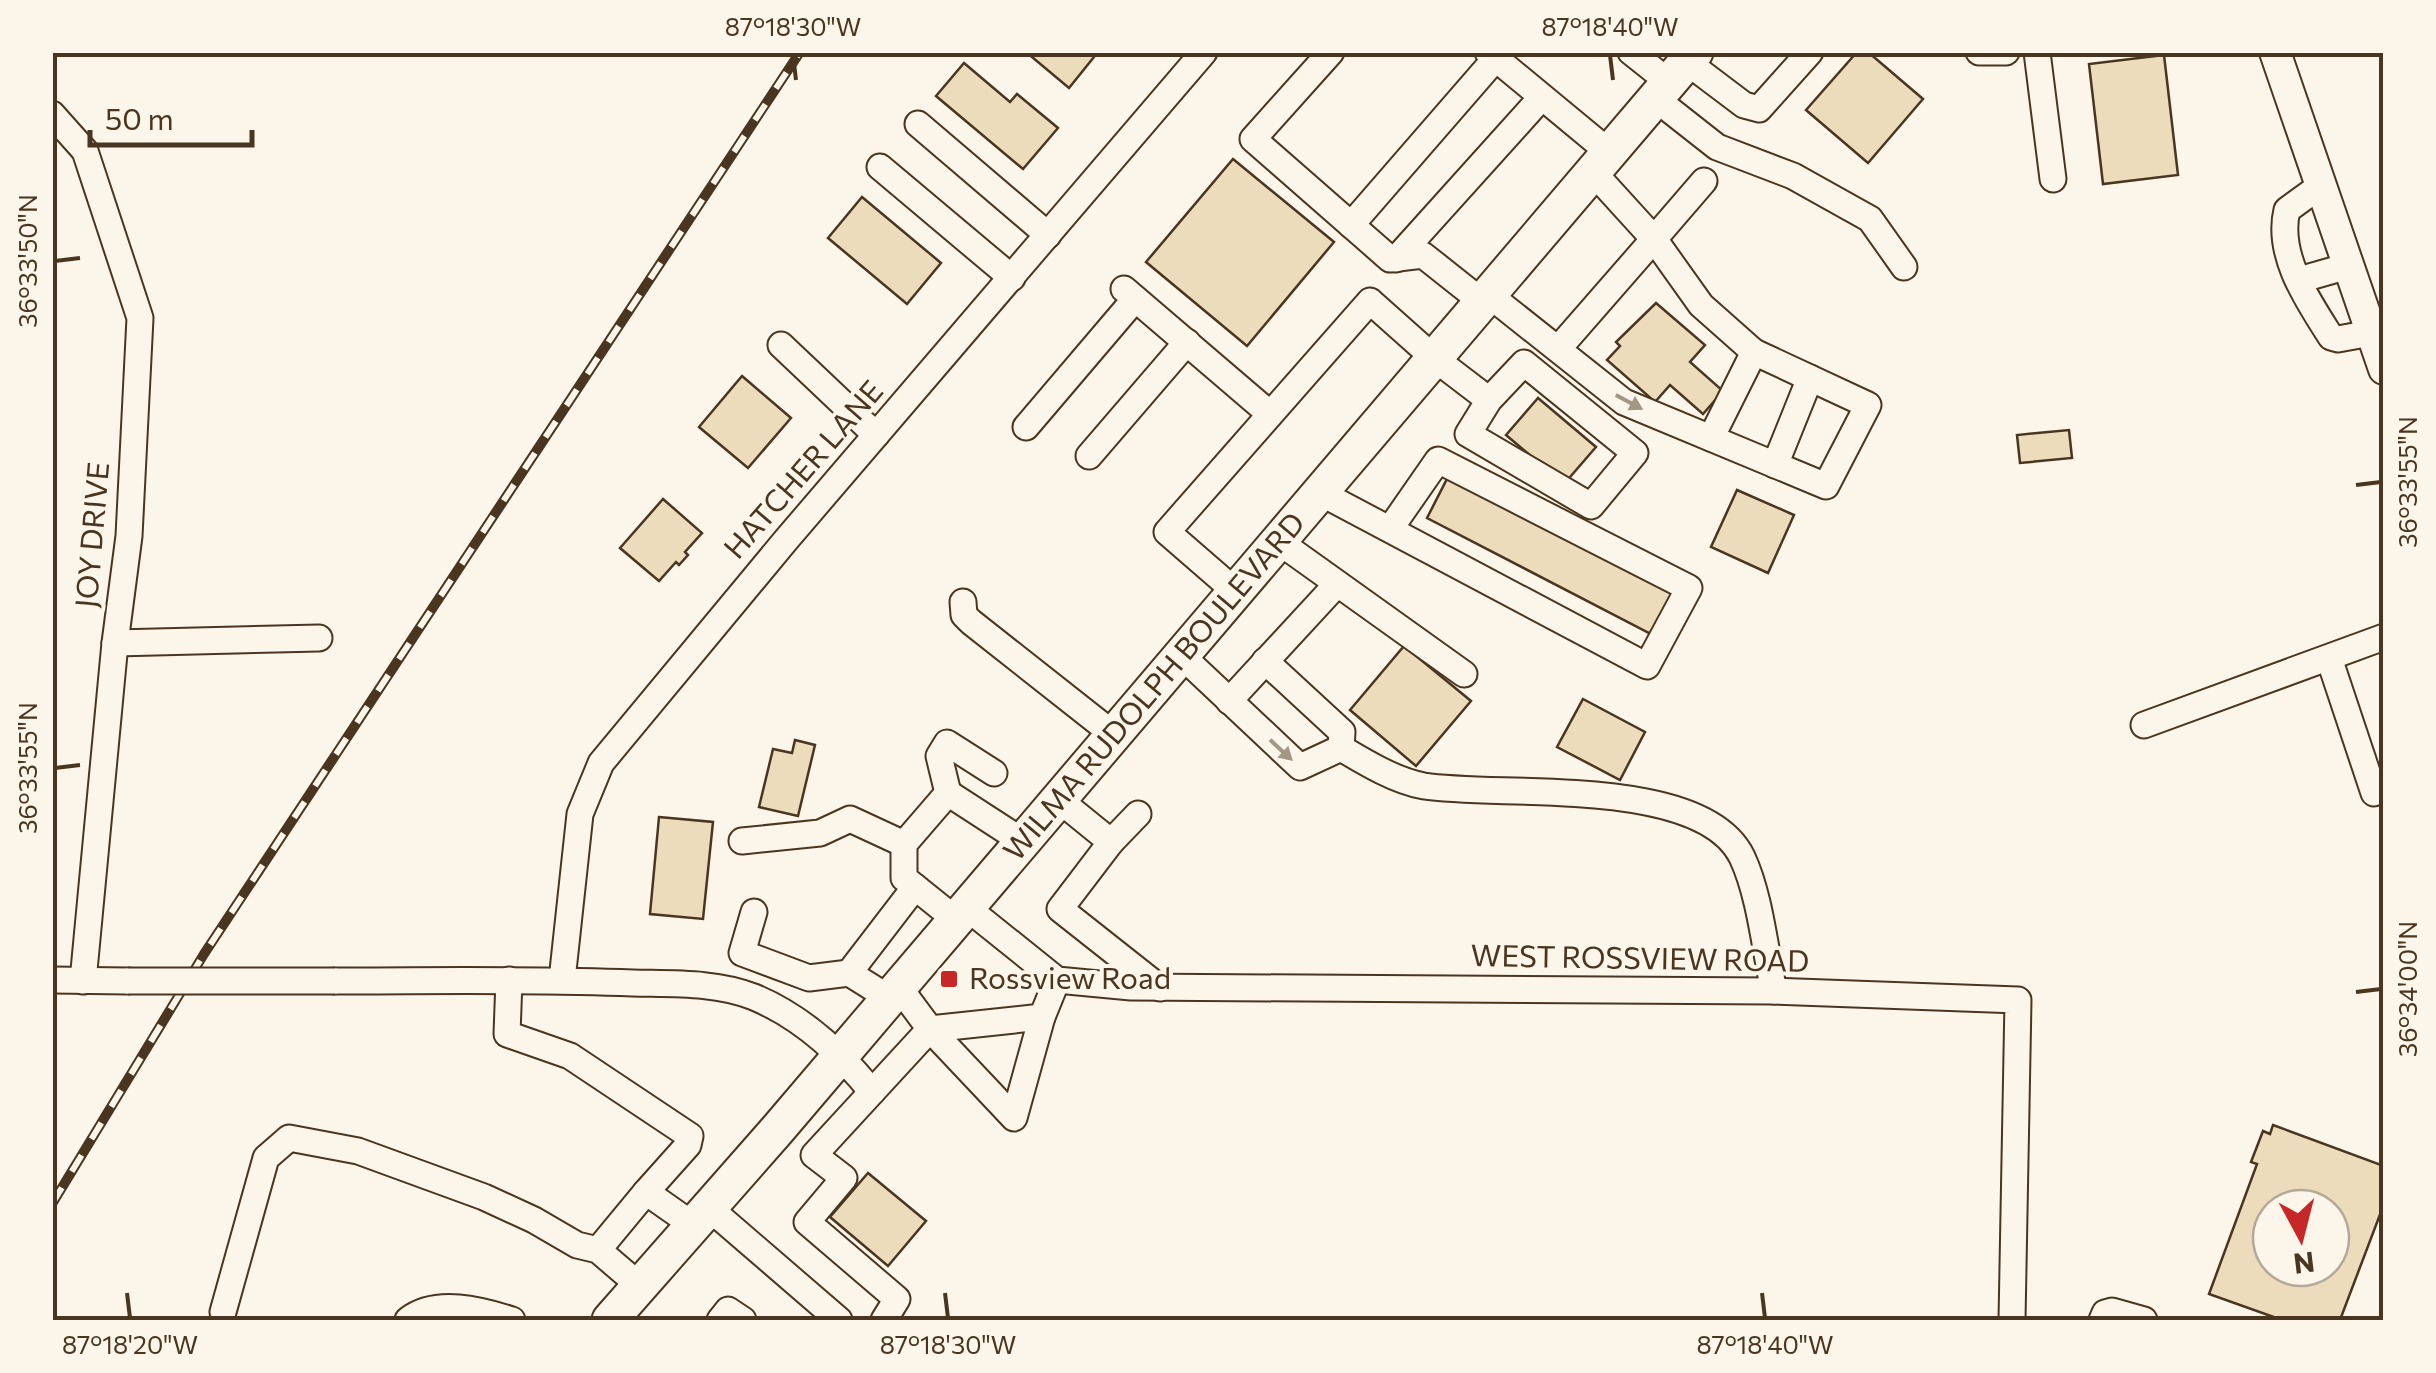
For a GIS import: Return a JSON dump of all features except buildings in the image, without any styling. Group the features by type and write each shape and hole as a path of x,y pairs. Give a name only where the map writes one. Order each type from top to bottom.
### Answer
{"highway":[{"name":"WILMA RUDOLPH BOULEVARD","path":"610,1320 778,1129 1677,74"}],"main road":[{"path":"2275,52 2384,369"}],"street":[{"path":"1331,52 1253,139 1350,225 1390,259 1423,255 1558,349 1624,402 1826,486 1868,405 1754,352 1702,305 1602,162 1542,97 1492,56 1350,225"},
{"path":"1631,52 1759,109 1810,52"},
{"path":"1979,52 2006,52"},
{"path":"2036,52 2053,179"},
{"name":"HATCHER LANE","path":"562,980 580,814 601,763 1012,278 1188,58"},
{"path":"1677,74 1717,146 1793,176 1870,219 1904,266"},
{"path":"1396,258 1542,97"},
{"name":"JOY DRIVE","path":"52,114 84,151 140,318 130,536 115,643 83,981"},
{"path":"918,124 1048,234"},
{"path":"880,167 1012,278"},
{"path":"1558,349 1704,181"},
{"path":"2320,186 2287,210 2283,228 2287,251 2331,338 2371,332"},
{"path":"2299,280 2348,266"},
{"path":"1026,427 1129,294 1270,414"},
{"path":"1235,591 1166,532 1370,301 1489,400"},
{"path":"1089,456 1186,342"},
{"path":"781,346 876,436"},
{"path":"1711,438 1754,352"},
{"path":"1524,363 1636,453 1591,506 1468,434 1489,400 1524,363"},
{"path":"1775,465 1810,378"},
{"path":"1320,492 1647,666 1689,588 1438,460 1390,529"},
{"path":"1278,541 1464,674"},
{"path":"1229,701 1337,584"},
{"path":"964,602 964,615 970,622 1114,734"},
{"path":"2144,725 2384,637"},
{"path":"115,643 319,638"},
{"path":"1180,655 1300,767 1341,748"},
{"path":"2329,658 2374,793"},
{"path":"1265,661 1342,732 1341,748"},
{"path":"994,773 947,743 939,756 948,793 1022,841"},
{"path":"1341,748 1372,766 1422,786 1622,796 1702,819 1741,854 1774,992"},
{"path":"754,912 742,953 809,978 850,973 893,992 1014,1118 1042,1017 1057,980 904,878 904,844 948,793"},
{"path":"1058,799 1112,842"},
{"path":"1138,814 1060,909 1160,988"},
{"path":"742,841 820,833 850,819 904,844"},
{"path":"850,973 915,887"},
{"path":"1088,983 1102,944"},
{"path":"765,1003 784,968"},
{"path":"52,980 562,980 714,987 765,1003 841,1054 872,1092"},
{"path":"509,980 507,1034 570,1056 690,1136 688,1144 598,1250"},
{"name":"WEST ROSSVIEW ROAD","path":"1057,980 1160,988 1774,992 2018,1000 2012,1320"},
{"path":"814,1154 930,1030 1042,1017"},
{"path":"778,1129 844,1178 807,1222 898,1299 884,1320"},
{"path":"230,1318 266,1158 289,1138 358,1151 484,1197 577,1245 598,1250 640,1286"},
{"path":"646,1192 700,1216 829,1318"},
{"path":"408,1320 418,1313 474,1307 512,1320"},
{"path":"720,1320 728,1310 743,1320"},
{"path":"2102,1320 2105,1313 2112,1311 2144,1320"}],"railway":[{"path":"52,1204 204,954 800,52"}],"place":[{"name":"Rossview Road","path":"949,979"}]}
